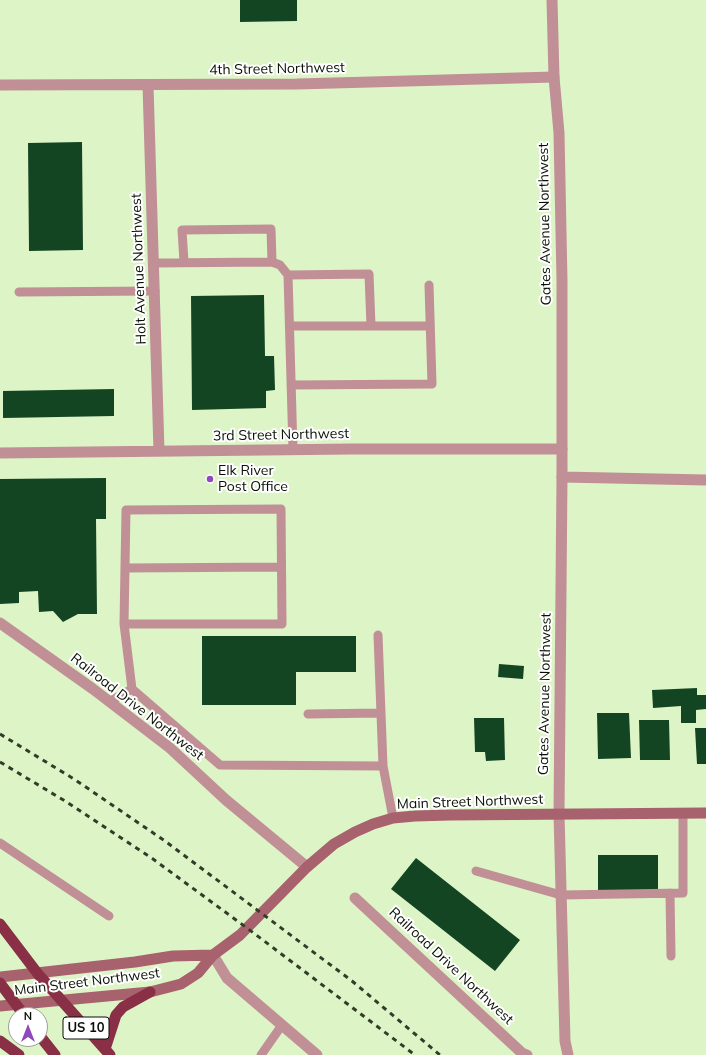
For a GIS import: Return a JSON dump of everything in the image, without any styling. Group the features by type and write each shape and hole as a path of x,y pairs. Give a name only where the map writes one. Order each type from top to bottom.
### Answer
{"highway":[{"name":"US 10","path":"0,924 38,974 107,1052"},
{"path":"0,984 16,1006"},
{"path":"107,1052 116,1015 123,1007 150,992"},
{"path":"0,1041 19,1055"},
{"name":"US 10","path":"48,1046 55,1055"}],"main road":[{"name":"Main Street Northwest","path":"0,1006 16,1006 150,992 181,984 198,973 213,955 240,935 307,867 334,844 361,830 393,818 450,815 706,813"},
{"name":"Main Street Northwest","path":"0,977 38,974 173,956 213,955"}],"street":[{"name":"Gates Avenue Northwest","path":"552,0 554,77 559,134 562,289 559,814 565,1034 568,1055"},
{"name":"4th Street Northwest","path":"0,86 297,84 554,77"},
{"name":"Holt Avenue Northwest","path":"148,85 159,451"},
{"name":"3rd Street Northwest","path":"0,452 562,449"},
{"path":"562,477 706,480"},
{"name":"Railroad Drive Northwest","path":"0,623 170,748 226,800 307,867"},
{"name":"Railroad Drive Northwest","path":"355,898 522,1053 527,1055"},
{"path":"213,955 227,978 318,1055"}],"lane":[{"path":"184,262 182,230 271,229 272,262"},
{"path":"154,263 272,262 280,265 288,275 293,450"},
{"path":"288,275 369,274 371,326"},
{"path":"291,385 432,384 428,285"},
{"path":"19,292 155,291"},
{"path":"290,326 430,326"},
{"path":"124,624 282,624 281,509 126,510 124,624 132,689 220,765 383,766"},
{"path":"125,568 281,567"},
{"path":"378,634 383,766 393,818"},
{"path":"109,702 132,689"},
{"path":"308,714 381,713"},
{"path":"476,871 561,895 683,893 683,813"},
{"path":"0,843 109,916"},
{"path":"670,893 671,956"},
{"path":"261,1055 282,1025"}],"building":[{"path":"240,0 297,0 297,21 240,22"},
{"path":"82,142 83,250 29,251 28,143"},
{"path":"264,295 265,356 274,356 275,390 266,391 266,408 192,410 191,296"},
{"path":"114,389 114,416 3,418 3,391"},
{"path":"106,478 106,519 96,519 97,614 78,614 63,622 53,611 39,612 38,591 19,592 19,603 0,604 0,479"},
{"path":"202,636 356,636 356,672 296,672 296,705 202,705"},
{"path":"499,664 524,666 523,679 498,677"},
{"path":"697,688 697,695 706,695 706,709 696,710 696,723 681,723 681,706 653,708 652,690"},
{"path":"597,713 629,713 631,758 598,759"},
{"path":"474,718 504,718 505,760 486,761 485,752 475,752"},
{"path":"639,720 669,720 670,760 640,760"},
{"path":"695,728 706,728 706,764 697,764"},
{"path":"598,855 658,855 658,890 598,890"},
{"path":"416,858 520,940 495,971 391,889"}],"railway":[{"path":"0,734 74,779 165,841 352,981 440,1055"},
{"path":"0,762 65,801 153,859 415,1055"}],"place":[{"name":"Elk River Post Office","path":"210,479"}]}
